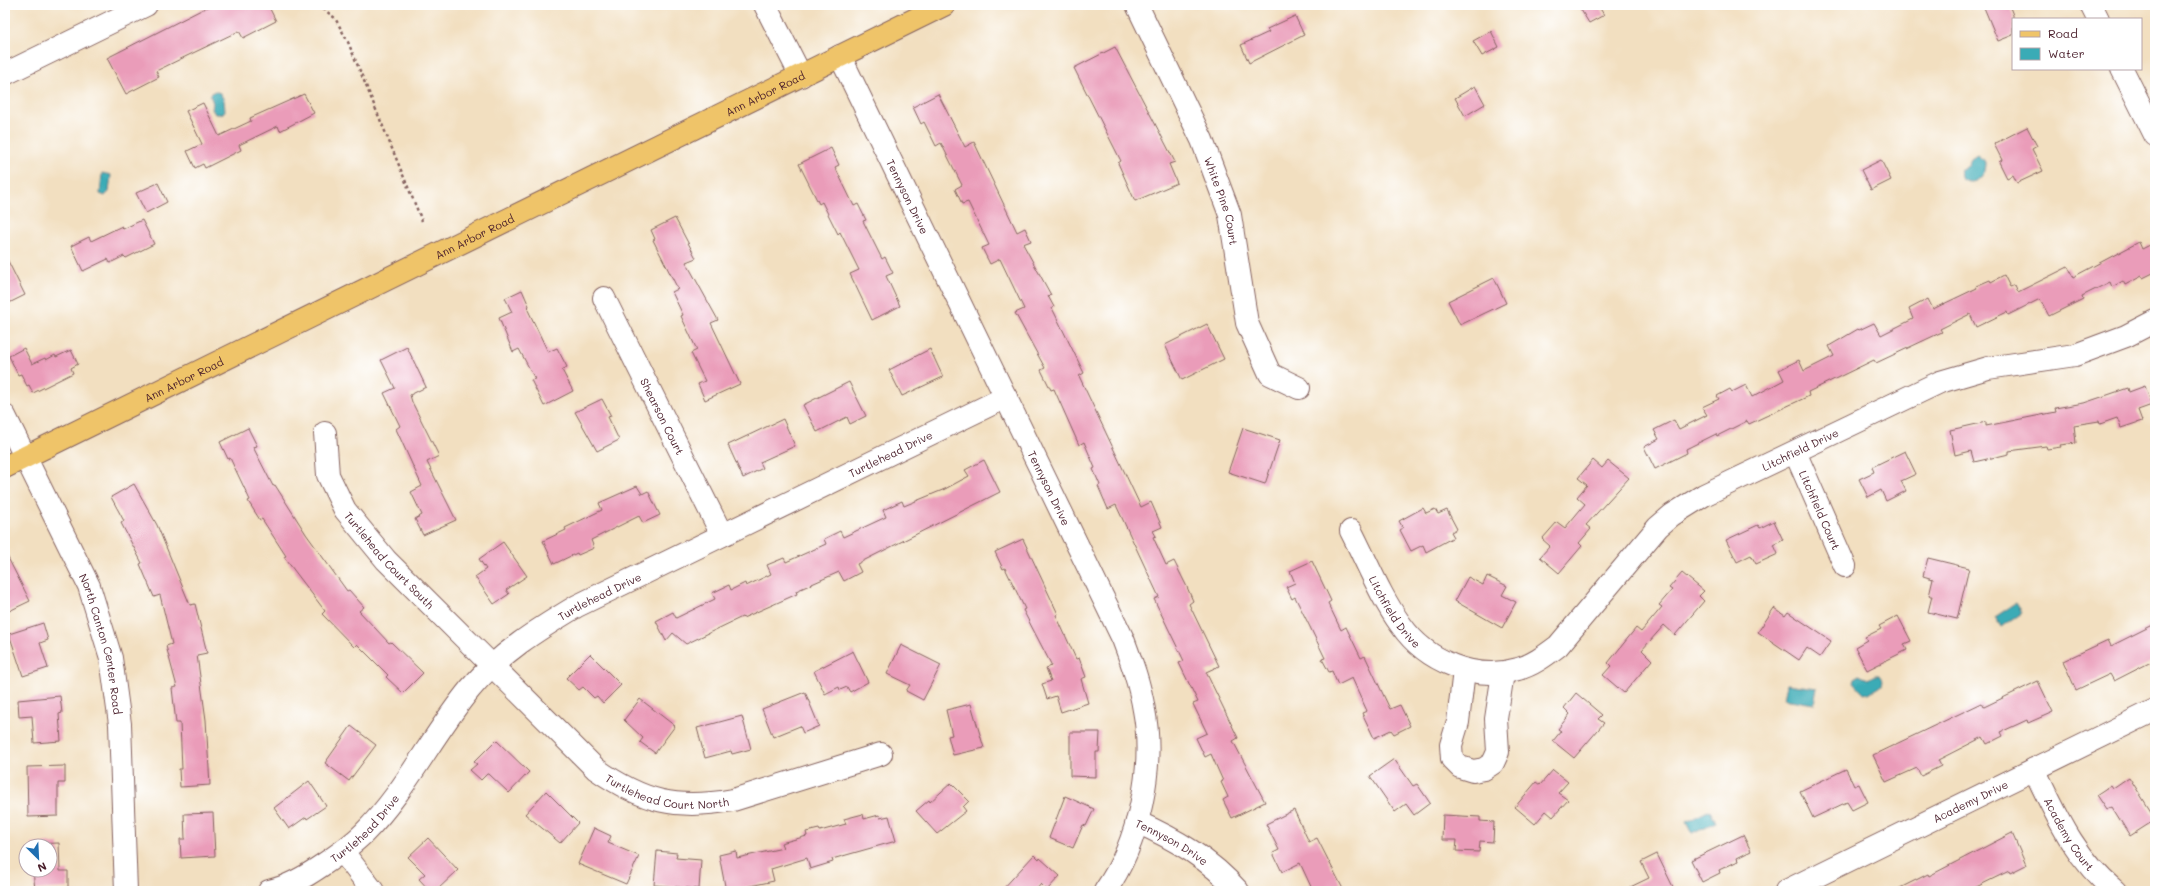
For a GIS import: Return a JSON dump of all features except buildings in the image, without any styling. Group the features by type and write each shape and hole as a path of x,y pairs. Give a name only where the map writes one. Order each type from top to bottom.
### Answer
{"main road":[{"name":"Ann Arbor Road","path":"5,467 944,5"}],"street":[{"path":"5,74 146,5"},
{"path":"765,5 801,76"},
{"name":"White Pine Court","path":"1137,5 1202,140 1230,215 1247,323 1270,374 1299,388"},
{"path":"2091,5 2098,18"},
{"name":"Tennyson Drive","path":"840,56 1123,639 1136,672 1144,711 1147,743 1146,769 1137,822 1170,837 1200,856 1238,891"},
{"path":"2122,70 2155,135"},
{"name":"Shearson Court","path":"604,298 722,535"},
{"name":"Litchfield Drive","path":"1351,531 1387,604 1402,626 1429,652 1446,663 1464,670 1503,673 1534,662 1558,646 1645,541 1672,515 1704,495 1940,382 1988,368 2075,355 2126,336 2155,321"},
{"name":"Turtlehead Drive","path":"269,891 306,876 343,852 363,834 382,814 461,701 492,666 525,637 577,606 1006,397"},
{"name":"North Canton Center Road","path":"5,416 89,586 112,658 120,724 126,891"},
{"name":"Turtlehead Court South","path":"325,433 328,475 345,510 386,560 492,666"},
{"name":"Litchfield Court","path":"1795,452 1845,566"},
{"name":"Turtlehead Court North","path":"492,666 596,769 619,785 660,801 694,805 733,800 881,754"},
{"path":"1464,670 1458,722 1451,745 1452,759 1460,767 1473,772 1484,769 1493,764 1498,752 1496,719 1503,673"},
{"name":"Academy Drive","path":"1786,891 2155,710"},
{"name":"Academy Court","path":"2034,769 2076,850 2099,878 2115,891"},
{"path":"1105,891 1121,864 1137,822"},
{"path":"343,852 373,891"}],"path":[{"path":"318,5 335,18 348,42 422,221"}],"water":[{"path":"214,91 220,93 224,100 225,111 222,114 215,114 212,109 213,103 210,95"},
{"path":"1977,155 1986,162 1984,172 1979,179 1975,181 1966,181 1961,178 1960,171 1968,166 1971,159"},
{"path":"102,173 111,175 109,192 105,196 100,194"},
{"path":"2016,603 2022,612 2001,627 1995,617"},
{"path":"1859,675 1868,679 1875,675 1879,675 1883,681 1882,685 1869,693 1864,694 1853,682 1854,678"},
{"path":"1787,684 1817,688 1814,704 1784,699"},
{"path":"1710,810 1716,822 1692,834 1686,822"}]}
